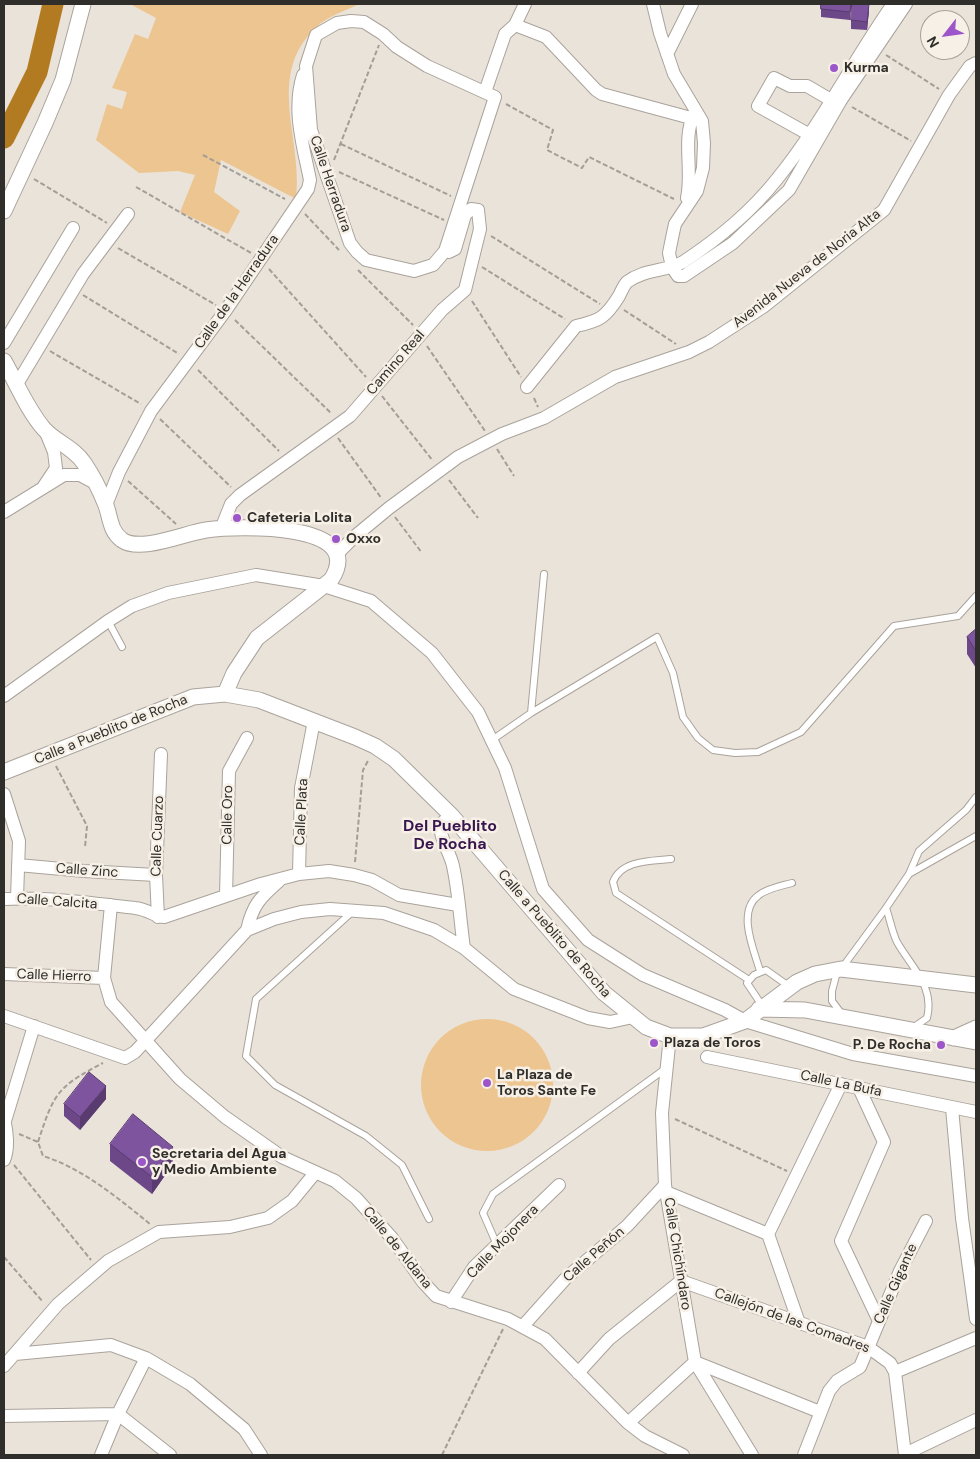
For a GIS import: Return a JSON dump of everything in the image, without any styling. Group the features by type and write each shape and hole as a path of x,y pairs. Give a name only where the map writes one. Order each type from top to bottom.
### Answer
{"street":[{"path":"4,211 46,123 63,80 83,4"},
{"path":"465,290 480,229 478,210 471,209 465,215 455,250 445,251 490,95 505,34 515,25 524,4"},
{"path":"654,4 674,74 696,118 703,168 697,191 675,224 669,253 672,267 678,276 684,276 733,243 789,190 836,100 893,4"},
{"path":"667,54 692,4"},
{"path":"528,386 576,326 596,322 612,307 627,283 654,269 672,267 692,256 745,215 777,180 875,49 906,4"},
{"name":"Calle Herradura","path":"445,251 433,264 414,270 366,260 350,243 330,174 311,130 306,66 316,35 331,26 350,21 364,22 383,34 397,47 427,66 490,95"},
{"path":"515,25 546,37 602,94 696,118"},
{"name":"Avenida Nueva de Noria Alta","path":"337,554 389,508 441,470 490,439 544,418 615,377 689,352 710,342 763,307 884,210 949,95 970,66 976,63"},
{"name":"Calle de la Herradura","path":"106,505 119,472 151,411 226,310 308,189 310,180 298,114 298,93 306,66"},
{"path":"810,135 758,106 774,78 790,86 807,86 836,100"},
{"path":"17,384 73,289 115,228 128,214"},
{"path":"4,343 73,228"},
{"name":"Camino Real","path":"221,529 231,504 240,495 350,416 442,310 465,290"},
{"path":"4,361 28,406 45,430 54,452 56,468 44,486"},
{"path":"45,430 66,445 83,462 106,505 109,523 123,541 135,545 221,529 245,527 278,529 314,536 331,546 337,554 338,569 324,586 257,638 234,673 225,694"},
{"path":"4,512 44,486 72,473 94,483"},
{"path":"4,696 108,621 132,606 168,593 256,575 324,586 371,601 432,654 478,712 505,768 543,889 588,940 643,975 725,1010 745,1021 853,1054 976,1076"},
{"name":"Calle a Pueblito de Rocha","path":"4,772 176,702 208,694 225,694 259,700 375,746 394,759 451,815 604,993 646,1027 670,1036 703,1036 745,1021"},
{"name":"Calle Plata","path":"299,874 301,788 314,721"},
{"name":"Calle Oro","path":"226,896 229,771 247,738"},
{"name":"Calle Cuarzo","path":"158,917 156,875 161,754"},
{"path":"4,794 19,841 18,865 10,899"},
{"path":"451,815 440,825 440,835 450,853 464,948"},
{"name":"Calle Zinc","path":"18,865 156,875"},
{"path":"111,905 147,909 158,917 299,874 329,871 372,880 399,895 458,905"},
{"path":"247,930 251,911 258,900 281,879"},
{"name":"Calle Calcita","path":"10,899 111,905"},
{"name":"Calle de Aldana","path":"111,905 104,978 111,1002 143,1040 180,1079 225,1117 282,1157 335,1182 356,1198 392,1238 423,1282 436,1296 508,1319 545,1339 628,1423 645,1436 683,1455"},
{"path":"4,1016 125,1058 135,1052 143,1040 247,930 301,912 354,909 384,913 434,930 464,948 514,989 588,1018 610,1022 632,1016"},
{"path":"745,1021 790,987 815,974 841,969 976,985"},
{"name":"Calle Hierro","path":"4,974 104,978"},
{"path":"761,1008 805,1010 976,1042"},
{"path":"5,1157 5,1123 34,1026"},
{"path":"954,1038 976,1028"},
{"name":"Calle Chichíndaro","path":"670,1036 662,1113 666,1188 694,1362 752,1455"},
{"name":"Calle La Bufa","path":"707,1058 976,1112"},
{"path":"799,1324 768,1234 841,1084"},
{"path":"859,1088 884,1142 841,1241 879,1321"},
{"path":"952,1108 972,1266 976,1319"},
{"path":"4,1366 50,1312 108,1261 159,1232 230,1227 268,1218 292,1201 316,1173"},
{"name":"Calle Mojonera","path":"451,1302 474,1267 559,1185"},
{"path":"666,1188 768,1234"},
{"name":"Calle Peñón","path":"523,1326 566,1278 627,1226 666,1188"},
{"name":"Calle Gigante","path":"804,1455 829,1391 837,1381 860,1367 900,1271 926,1221"},
{"path":"578,1373 609,1339 681,1281"},
{"name":"Callejón de las Comadres","path":"681,1281 868,1348 890,1363 895,1372"},
{"path":"976,1338 895,1372 905,1455 976,1420"},
{"path":"15,1354 111,1345 146,1358 190,1384 244,1429 261,1455"},
{"path":"101,1455 118,1414 146,1358"},
{"path":"628,1423 694,1362 820,1412"},
{"path":"4,1416 118,1414 170,1455"}],"lane":[{"path":"531,713 544,574"},
{"path":"492,740 531,713 657,637 673,673 683,717 698,738 713,750 735,753 758,752 801,732 894,626 958,616 976,596"},
{"path":"108,621 122,647"},
{"path":"850,1019 837,1011 832,1001 834,982 841,969 909,874 919,852 966,810 976,797"},
{"path":"909,874 976,836"},
{"path":"671,859 635,864 622,870 613,882 617,895 749,980"},
{"path":"760,971 748,922 748,912 757,895 792,882"},
{"path":"886,908 896,940 923,980 929,998 927,1018 910,1030"},
{"path":"354,909 256,998 246,1056 275,1085 366,1136 402,1165 429,1219"},
{"path":"761,1008 747,983 760,971 766,970 772,973 790,987"},
{"path":"497,1245 483,1213 493,1194 665,1070"}],"path":[{"path":"383,34 330,174 453,224"},
{"path":"875,49 949,95"},
{"path":"490,95 535,122 553,130 547,150 582,168 589,157 686,205"},
{"path":"836,100 921,147"},
{"path":"341,144 460,200"},
{"path":"203,155 297,206"},
{"path":"22,172 115,228"},
{"path":"136,187 261,259 376,387 478,518"},
{"path":"480,229 689,352"},
{"path":"106,241 226,310 336,426 389,508 422,553"},
{"path":"473,262 576,326"},
{"path":"73,289 189,360 288,460"},
{"path":"465,290 528,386 544,418"},
{"path":"420,335 514,476"},
{"path":"41,346 151,411 240,495"},
{"path":"119,472 187,534"},
{"path":"354,875 363,770 375,746"},
{"path":"50,754 87,826 85,847"},
{"path":"117,1054 70,1080 54,1098 38,1142 43,1156 63,1162 83,1175 128,1206 159,1232"},
{"path":"662,1113 797,1176"},
{"path":"5,1123 38,1142"},
{"path":"5,1157 98,1270"},
{"path":"4,1257 50,1312"},
{"path":"442,1455 508,1319"}],"shaded area":[{"path":"130,4 359,4 321,23 303,42 293,63 289,84 289,107 297,176 296,199 221,160 214,192 240,211 228,234 180,212 195,175 178,171 139,173 96,140 107,104 122,109 127,92 112,88 135,34 148,39 156,18"},
{"name":"La Plaza de Toros Sante Fe","path":"487,1019 512,1024 523,1030 533,1039 542,1049 548,1060 553,1085 548,1110 542,1121 533,1131 523,1140 512,1146 487,1151 462,1146 451,1140 441,1131 432,1121 426,1110 421,1085 426,1060 432,1049 441,1039 451,1030 462,1024"}],"building":[{"path":"821,4 851,4 850,12 821,9"},
{"path":"852,4 869,4 867,22 851,20"},
{"path":"976,629 976,651 967,637"},
{"path":"89,1072 106,1086 80,1117 64,1104"},
{"path":"133,1114 173,1147 152,1177 110,1144"}],"waterway":[{"path":"4,138 37,72 53,4"}],"place":[{"name":"Kurma","path":"834,68"},
{"name":"Cafeteria Lolita","path":"237,518"},
{"name":"Oxxo","path":"336,539"},
{"name":"Plaza de Toros","path":"654,1043"},
{"name":"P. De Rocha","path":"941,1045"},
{"name":"La Plaza de Toros Sante Fe","path":"487,1083"},
{"name":"Secretaria del Agua y Medio Ambiente","path":"142,1162"}],"district":[{"name":"Del Pueblito De Rocha","path":"450,836"}]}
